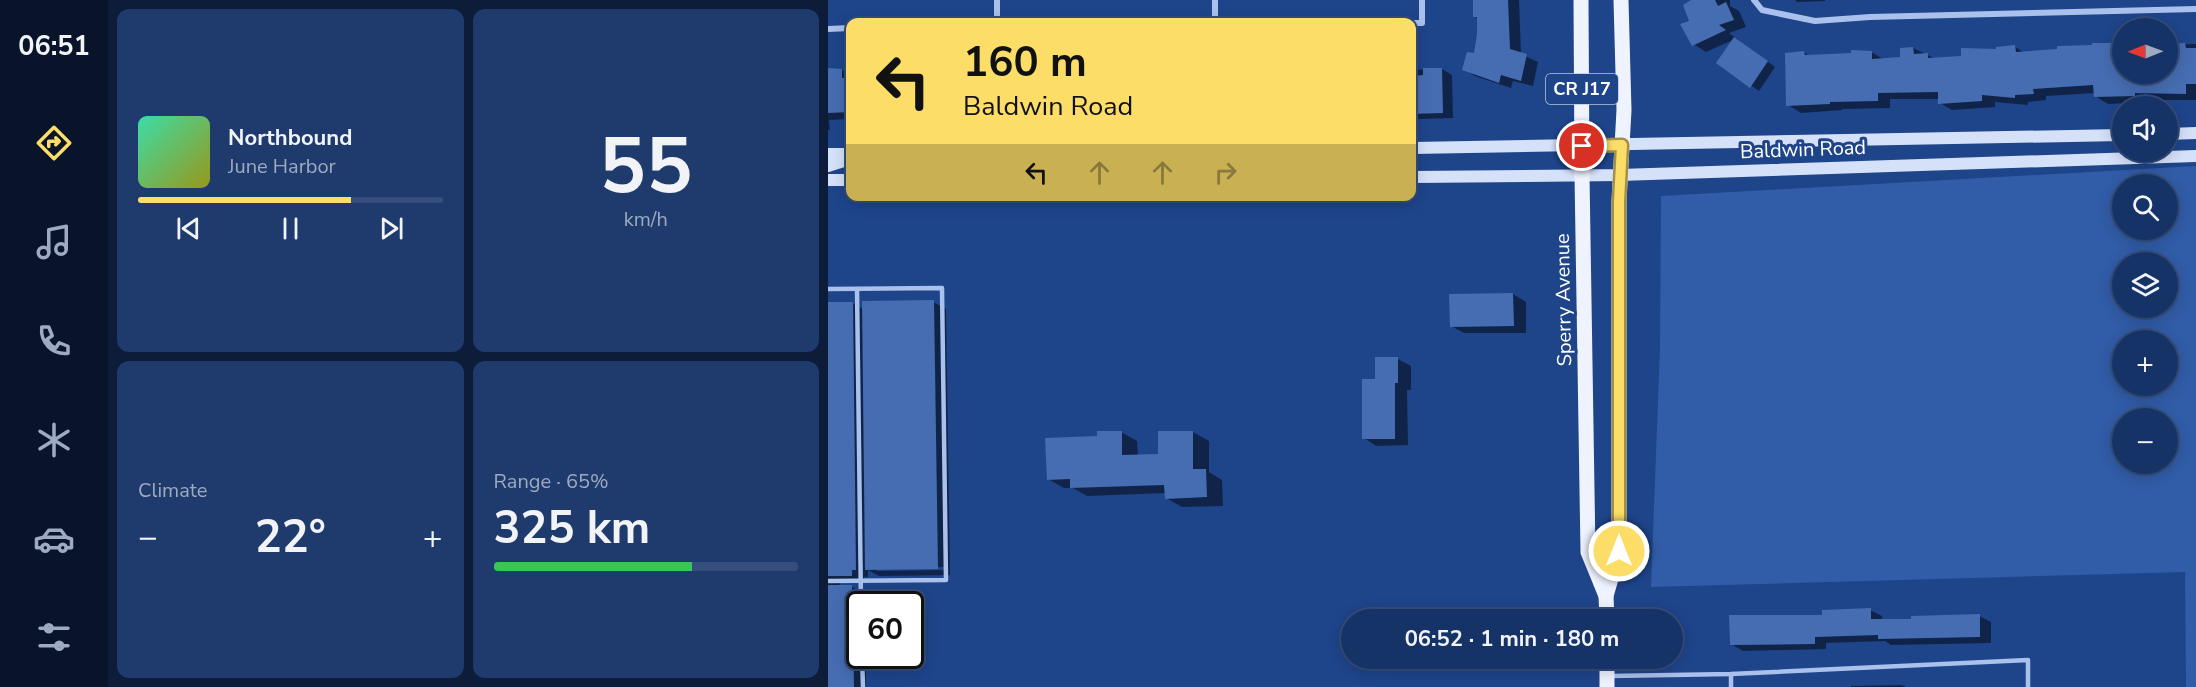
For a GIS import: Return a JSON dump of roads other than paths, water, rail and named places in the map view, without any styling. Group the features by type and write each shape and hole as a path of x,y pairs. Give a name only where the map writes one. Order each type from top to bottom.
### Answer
{"main road":[{"name":"Sperry Avenue","path":"1581,0 1588,552 1606,596"},
{"name":"Sperry Avenue","path":"1607,609 1606,596 1619,551 1620,175 1624,110 1621,0"},
{"path":"2178,134 2196,133"},
{"name":"Baldwin Road","path":"1416,148 2112,135"},
{"path":"828,154 846,154"},
{"name":"Baldwin Road","path":"1416,177 1620,175 2196,156"},
{"path":"828,166 846,160"},
{"path":"828,180 846,180"}],"street":[{"path":"997,0 997,18"},
{"path":"1215,0 1215,18"},
{"path":"1416,23 1422,23 1422,0"},
{"path":"1754,0 1762,10 1815,21 1870,17 2196,9"},
{"path":"828,28 846,28"}],"lane":[{"path":"828,289 942,288 946,579 828,581"},
{"path":"857,289 861,591"},
{"path":"1607,681 2028,660 2028,687"},
{"path":"862,669 863,687"},
{"path":"1731,674 1731,687"}]}
